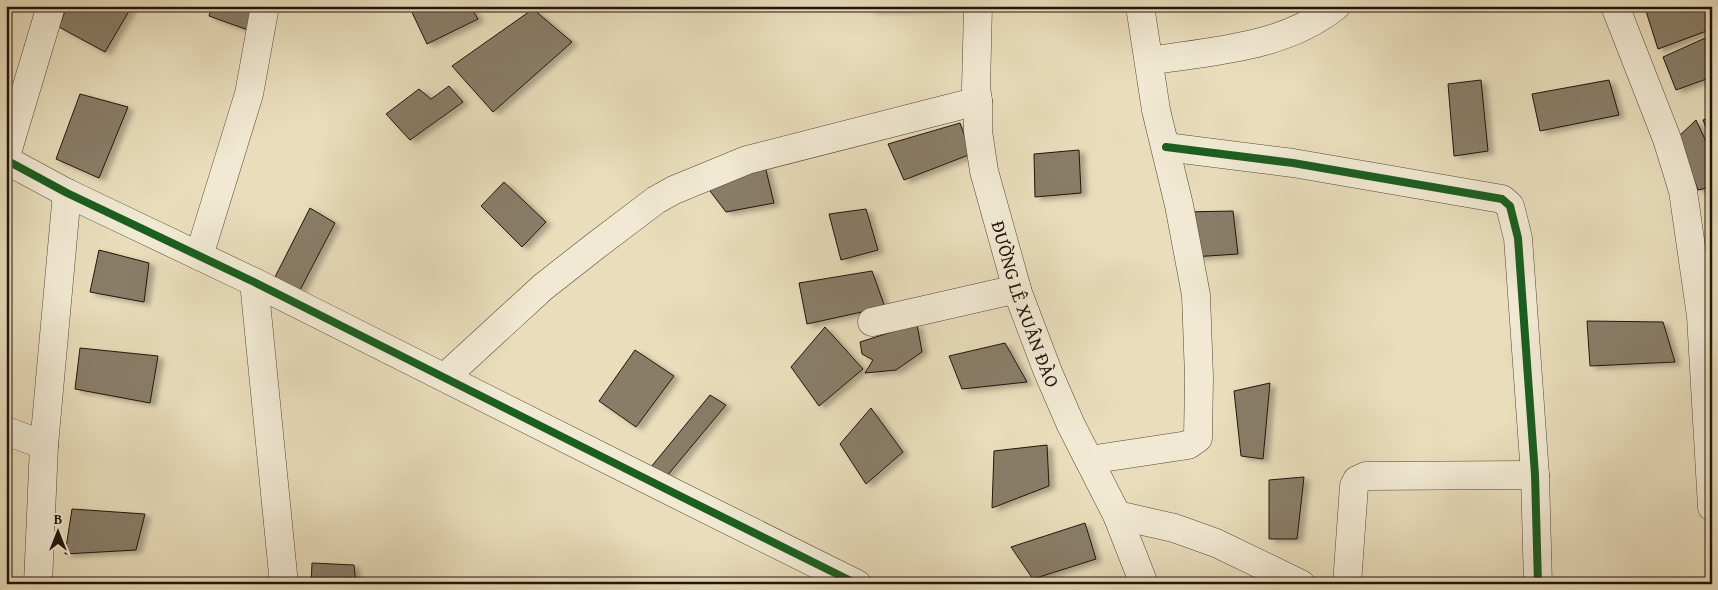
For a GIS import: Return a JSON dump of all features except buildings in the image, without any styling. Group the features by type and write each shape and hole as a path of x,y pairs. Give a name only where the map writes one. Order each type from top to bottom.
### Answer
{"street":[{"path":"51,6 6,158 67,193 254,282 857,584"},
{"path":"199,256 249,94 265,6"},
{"name":"ĐƯỜNG LÊ XUÂN ĐÀO","path":"978,6 976,88 978,131 984,171 1017,289 1048,372 1071,425 1117,515 1144,584"},
{"path":"1090,460 1188,446 1198,438 1199,377 1196,295 1179,205 1156,110 1140,6"},
{"path":"1149,61 1237,48 1275,38 1302,28 1336,6"},
{"path":"1615,6 1667,139 1683,191 1702,316 1712,507"},
{"path":"445,377 550,282 656,200 674,190 747,160 978,100"},
{"path":"1166,147 1294,163 1502,199 1510,206 1518,238 1535,475 1538,584"},
{"path":"38,584 44,444 67,193"},
{"path":"254,282 284,584"},
{"path":"872,322 1017,289"},
{"path":"6,431 44,444"},
{"path":"1347,584 1354,486 1361,477 1535,475"},
{"path":"1117,515 1174,528 1216,543 1301,584"}],"cycle path":[{"path":"1166,147 1293,163 1502,199 1510,206 1518,238 1535,475 1538,584"},
{"path":"6,160 67,193 254,282 857,584"}]}
